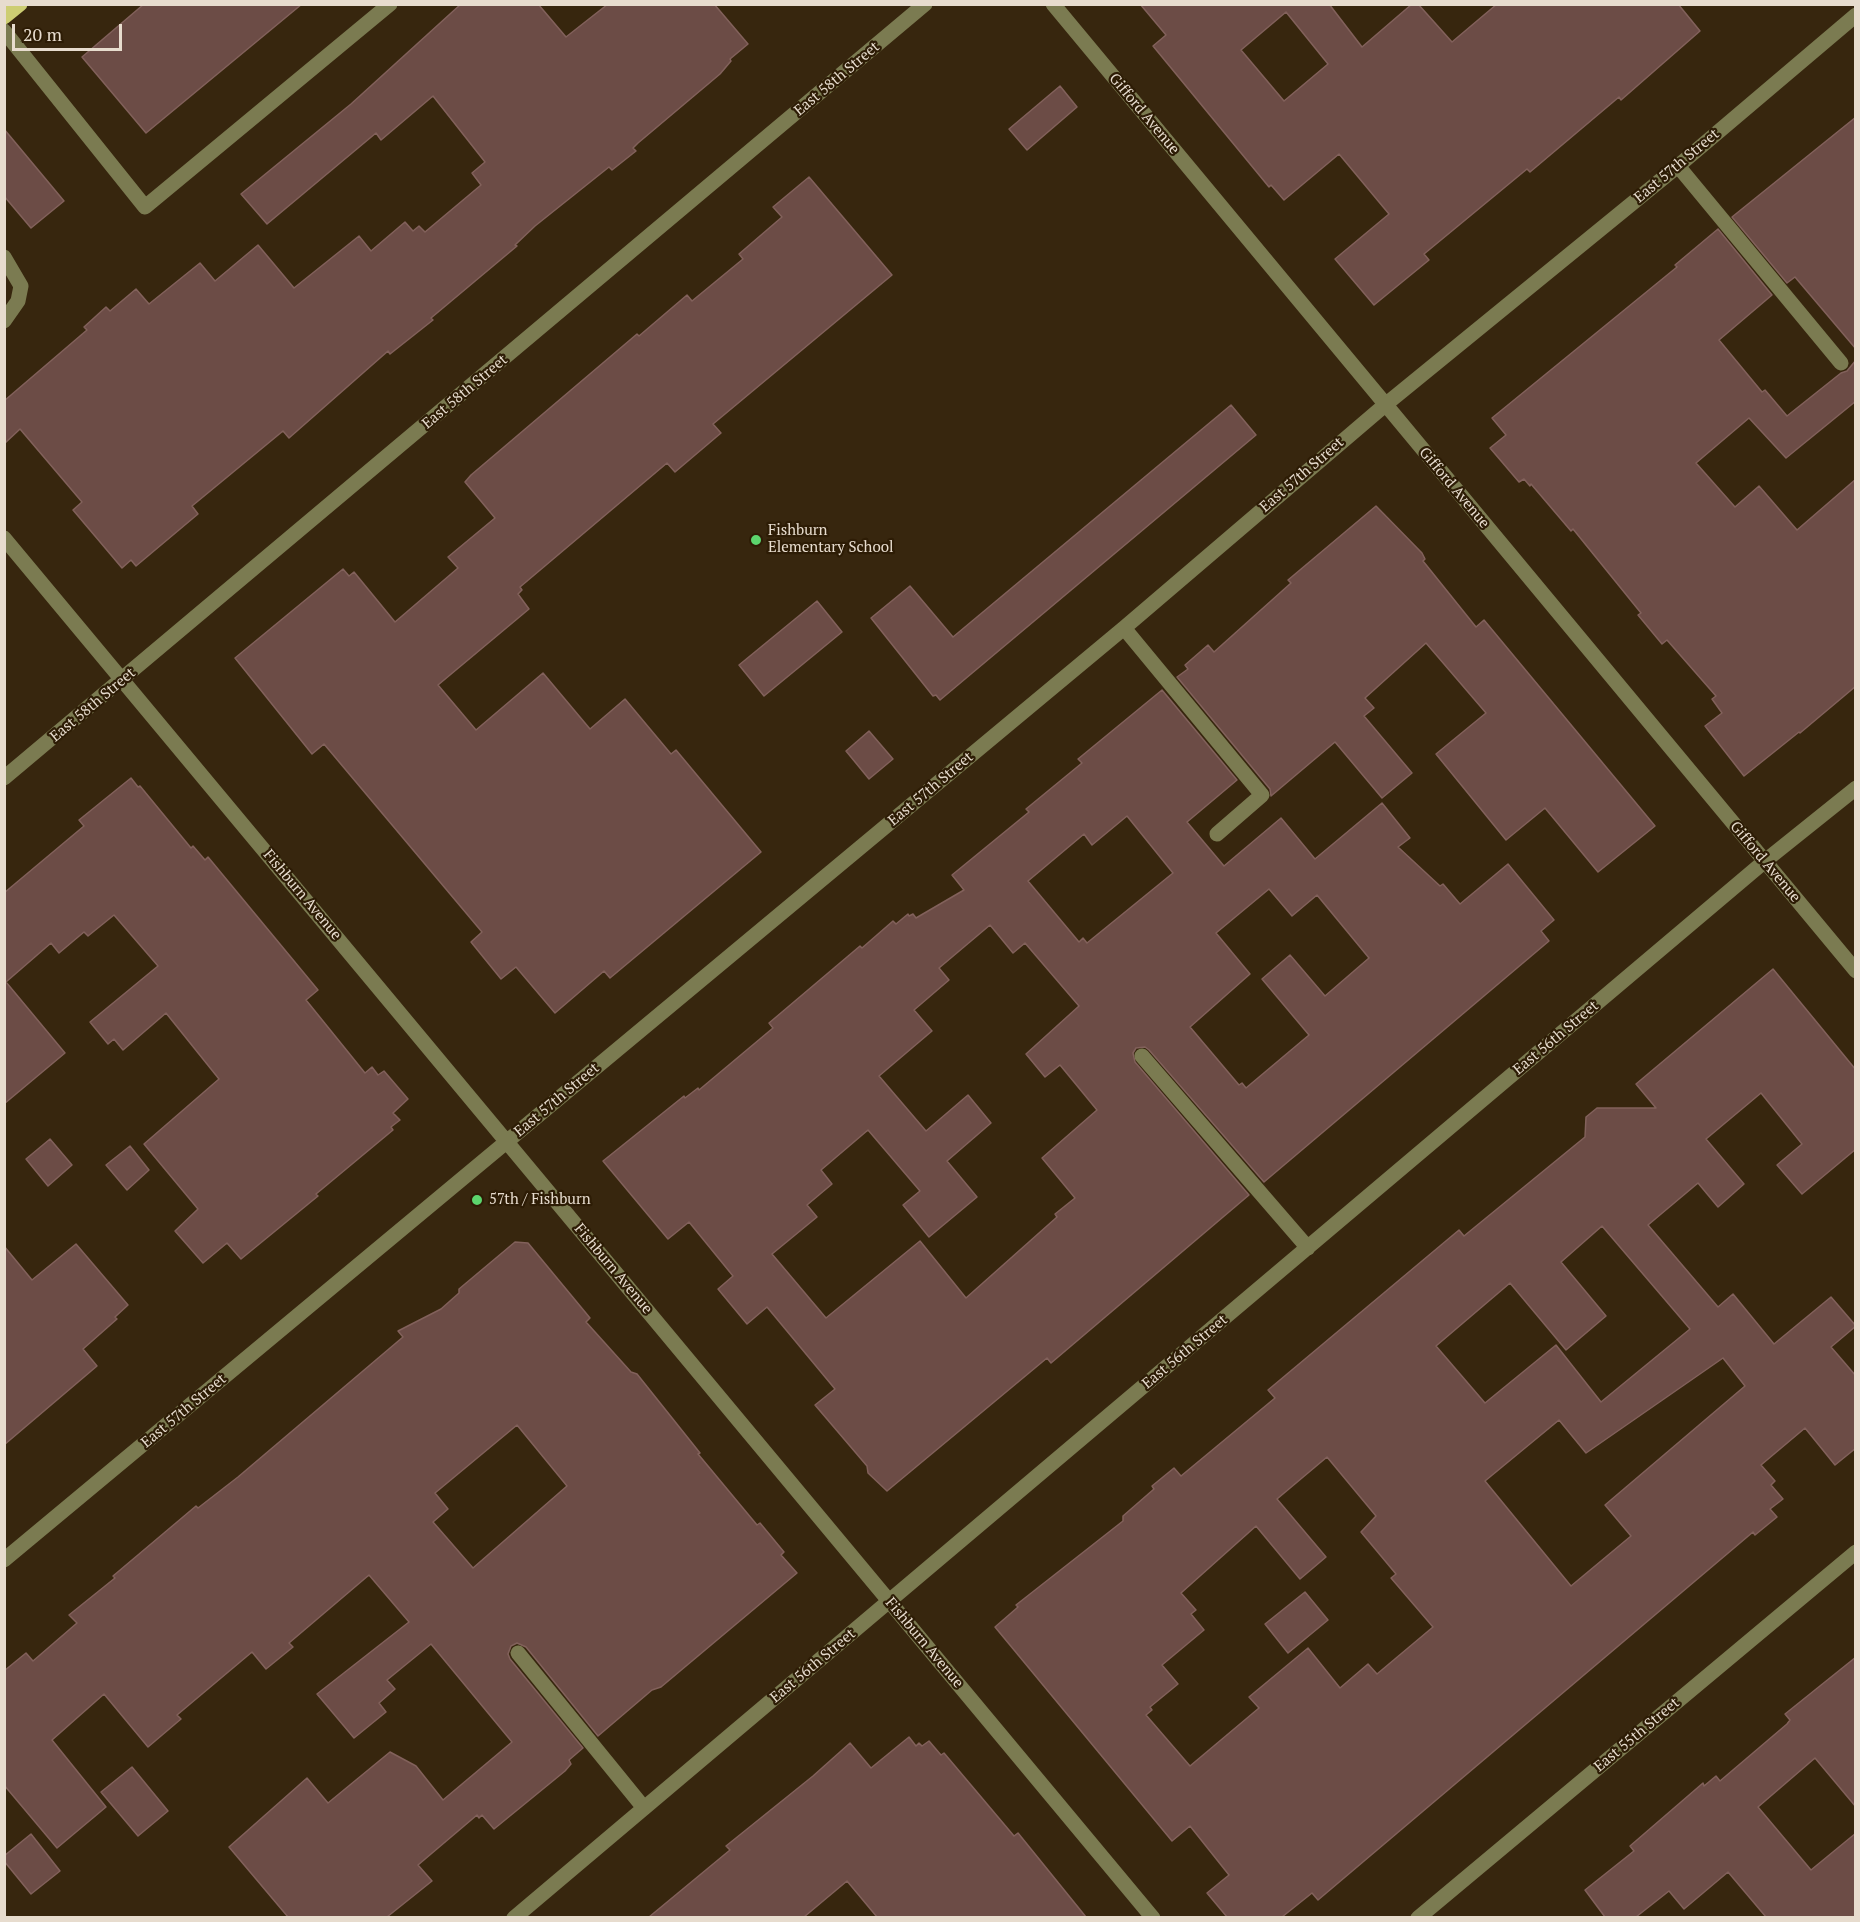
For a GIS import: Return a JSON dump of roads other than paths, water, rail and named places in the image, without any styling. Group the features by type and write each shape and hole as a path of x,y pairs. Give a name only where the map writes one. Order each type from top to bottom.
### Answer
{"main road":[{"path":"4,17 20,4"}],"street":[{"path":"4,31 145,207 390,4"},
{"name":"East 58th Street","path":"4,778 925,4"},
{"name":"Gifford Avenue","path":"1053,4 1856,971"},
{"name":"East 57th Street","path":"4,1560 1124,628 1385,405 1678,166 1856,15"},
{"path":"1678,166 1841,363"},
{"path":"4,257 21,286 18,301 4,321"},
{"name":"Fishburn Avenue","path":"4,538 1153,1917"},
{"path":"1124,628 1262,795 1217,834"},
{"name":"East 56th Street","path":"514,1917 1765,861 1856,788"},
{"path":"1142,1056 1308,1248"},
{"name":"East 55th Street","path":"1419,1917 1856,1552"},
{"path":"518,1653 644,1809"}],"place":[{"name":"Fishburn Elementary School","path":"756,540"},
{"name":"57th / Fishburn","path":"477,1200"}]}
